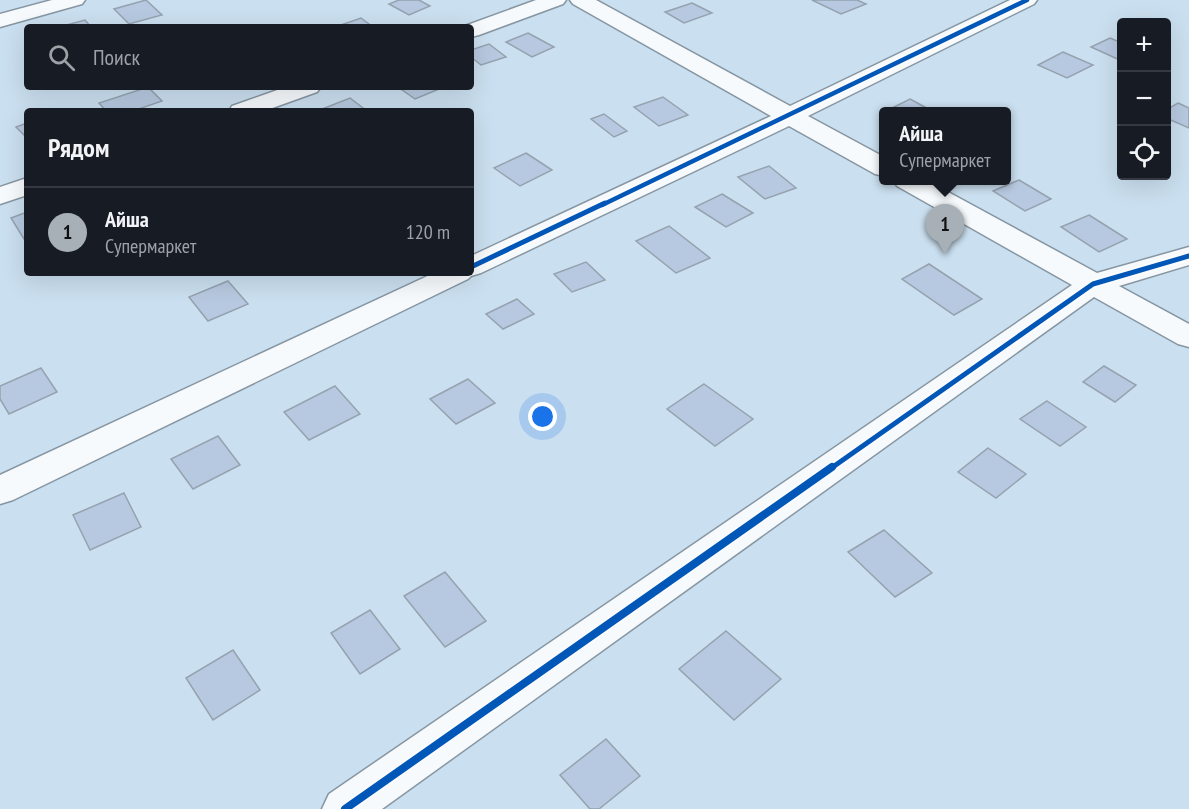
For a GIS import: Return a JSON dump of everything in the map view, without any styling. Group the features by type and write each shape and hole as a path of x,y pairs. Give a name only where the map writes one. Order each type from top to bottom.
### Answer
{"street":[{"path":"0,21 75,0"},
{"path":"474,29 556,0"},
{"path":"580,0 879,165"},
{"path":"474,266 790,116 1027,0"},
{"path":"250,108 300,90"},
{"path":"915,185 1189,337"},
{"path":"0,196 24,187"},
{"path":"345,809 1093,284 1189,256"},
{"path":"0,490 452,276"}],"building":[{"path":"146,0 162,15 129,24 114,9"},
{"path":"399,0 419,0 430,6 409,15 389,4"},
{"path":"812,0 857,0 866,4 841,14"},
{"path":"692,3 712,13 684,23 665,12"},
{"path":"361,18 369,24 344,24"},
{"path":"85,20 88,24 70,24"},
{"path":"528,33 554,47 532,57 506,42"},
{"path":"1110,38 1117,41 1117,59 1091,47"},
{"path":"489,44 506,57 481,65 474,59 474,49"},
{"path":"1063,52 1093,65 1067,78 1038,65"},
{"path":"139,90 151,90 162,101 142,108 103,108 99,103"},
{"path":"402,90 437,90 415,99"},
{"path":"663,97 688,115 659,126 634,107"},
{"path":"350,98 363,108 325,108"},
{"path":"910,99 925,107 894,107"},
{"path":"1178,103 1189,108 1189,128 1171,120 1171,107"},
{"path":"604,114 627,131 614,137 591,119"},
{"path":"24,124 24,135 16,127"},
{"path":"526,153 552,170 520,186 494,168"},
{"path":"769,166 796,188 765,199 738,177"},
{"path":"1019,180 1051,199 1025,211 993,191"},
{"path":"722,194 753,213 726,227 695,207"},
{"path":"24,213 24,239 11,218"},
{"path":"1089,215 1127,239 1099,252 1061,227"},
{"path":"669,226 710,258 676,273 636,241"},
{"path":"586,262 605,280 572,292 554,274"},
{"path":"929,264 982,299 954,315 902,279"},
{"path":"228,281 248,304 208,321 189,297"},
{"path":"517,299 534,314 503,329 486,314"},
{"path":"1104,366 1136,385 1115,402 1083,382"},
{"path":"41,368 57,392 9,414 0,399 0,386"},
{"path":"468,379 495,403 456,424 430,399"},
{"path":"704,384 753,419 715,446 667,409"},
{"path":"335,386 360,414 309,440 284,412"},
{"path":"1047,401 1086,427 1060,446 1020,419"},
{"path":"218,436 240,465 193,489 171,459"},
{"path":"988,448 1026,474 996,498 958,472"},
{"path":"124,493 141,527 90,550 73,515"},
{"path":"884,530 932,573 895,597 848,552"},
{"path":"445,572 486,621 445,647 404,596"},
{"path":"370,610 400,649 360,674 331,633"},
{"path":"726,631 781,679 734,720 679,669"},
{"path":"233,650 260,690 213,720 186,678"},
{"path":"606,739 640,776 599,809 590,809 560,775"}],"cycle path":[{"path":"474,266 790,116 1027,0"},
{"path":"345,809 1093,284 1189,256"}],"place":[{"name":"Айша","path":"945,254"}]}
